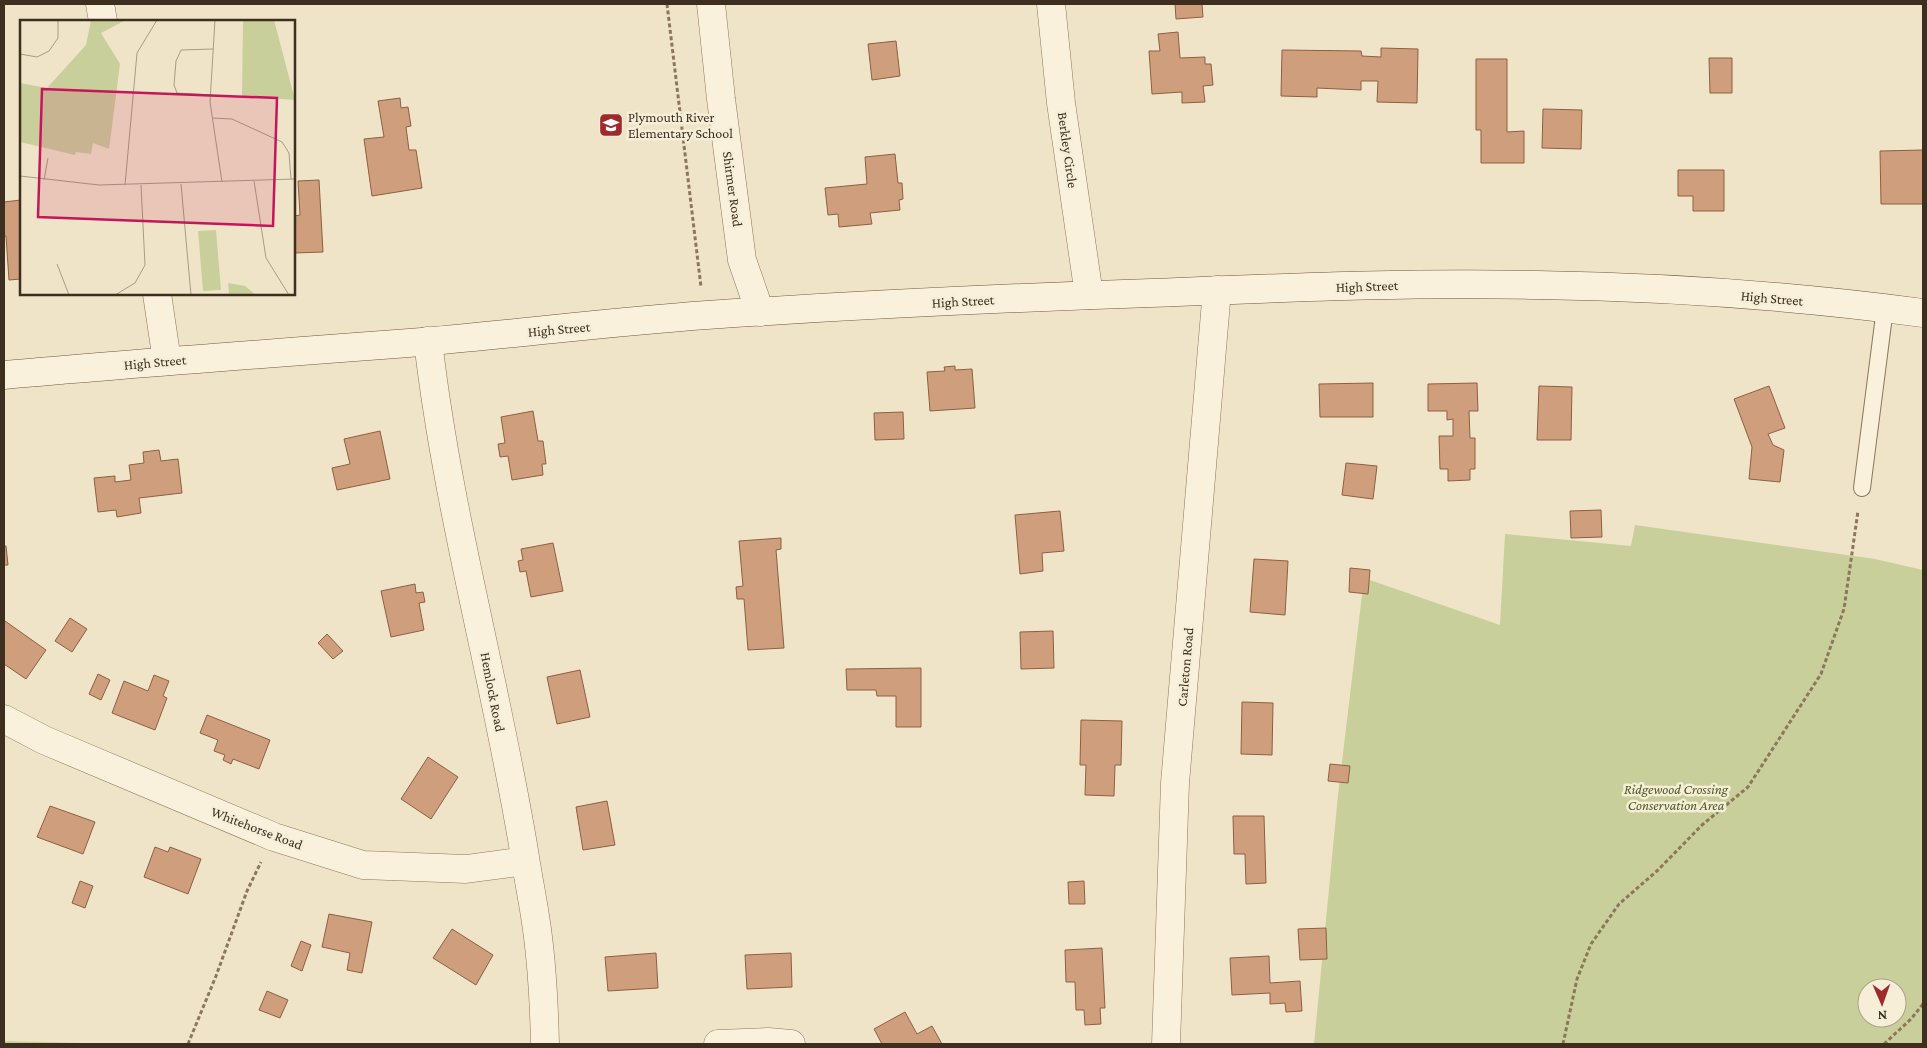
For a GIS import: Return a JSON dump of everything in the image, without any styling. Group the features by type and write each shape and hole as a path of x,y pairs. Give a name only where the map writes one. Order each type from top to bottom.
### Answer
{"street":[{"path":"100,4 104,20"},
{"name":"Shirmer Road","path":"711,4 742,260 760,312"},
{"name":"Berkley Circle","path":"1051,4 1061,103 1088,295"},
{"name":"High Street","path":"4,375 428,341 702,315 1217,290 1431,284 1538,285 1652,289 1779,297 1923,313"},
{"name":"Carleton Road","path":"1166,1044 1175,783 1217,290"},
{"path":"157,295 167,361"},
{"name":"Hemlock Road","path":"428,341 432,378 451,482 517,808 535,918 544,993 545,1044"},
{"name":"Whitehorse Road","path":"4,720 44,740 274,837 363,865 466,869 525,861"},
{"path":"718,1044 768,1042 791,1044"}],"lane":[{"path":"1862,488 1885,308"}],"path":[{"path":"667,4 702,290"},
{"path":"1563,1044 1577,979 1591,944 1619,904 1658,870 1702,825 1748,787 1822,674 1844,609 1862,488"},
{"path":"188,1044 216,976 247,891 274,837"},
{"path":"1884,1044 1911,1019 1923,1004"}],"green space":[{"name":"Ridgewood Crossing Conservation Area","path":"1635,525 1875,559 1923,570 1923,1044 1314,1044 1338,795 1364,578 1500,625 1505,534 1631,546"},
{"path":"4,1041 123,1044 4,1044"}],"building":[{"path":"1175,4 1202,4 1203,17 1176,19"},
{"path":"1178,32 1180,58 1205,57 1205,64 1211,64 1213,85 1203,86 1205,102 1182,103 1182,92 1152,94 1149,51 1160,51 1158,34"},
{"path":"896,41 900,76 872,80 868,44"},
{"path":"1381,48 1418,49 1417,103 1377,102 1378,81 1361,81 1361,90 1317,88 1317,97 1281,96 1282,50 1361,51 1362,56 1381,57"},
{"path":"1709,58 1732,58 1732,93 1710,93"},
{"path":"1476,59 1507,59 1507,132 1524,131 1524,163 1481,163 1481,130 1476,130"},
{"path":"400,98 401,108 408,107 411,126 406,127 409,150 416,150 422,188 372,196 364,139 384,137 378,101"},
{"path":"1543,109 1582,110 1581,149 1542,148"},
{"path":"1923,150 1923,204 1881,204 1880,151"},
{"path":"895,154 898,183 902,183 903,199 899,200 900,210 870,213 872,224 839,227 838,214 828,215 825,188 867,184 865,157"},
{"path":"1678,170 1724,170 1724,211 1693,211 1693,196 1678,196"},
{"path":"319,180 323,252 295,253 295,216 300,215 298,181"},
{"path":"20,200 20,279 9,280 6,236 4,236 4,202"},
{"path":"955,366 955,370 972,369 975,408 930,411 927,372 945,371 944,367"},
{"path":"1373,383 1373,417 1320,417 1319,384"},
{"path":"1477,383 1478,411 1469,411 1470,438 1475,438 1475,469 1470,469 1470,480 1448,481 1448,469 1440,469 1439,436 1453,436 1453,419 1447,420 1447,411 1428,411 1428,384"},
{"path":"1539,386 1572,387 1571,440 1537,440"},
{"path":"1769,386 1785,428 1768,434 1773,445 1784,450 1780,482 1749,479 1752,447 1734,399"},
{"path":"533,411 538,441 543,441 546,464 542,464 543,475 512,480 508,456 500,457 498,444 505,443 501,417"},
{"path":"903,412 904,439 875,440 874,413"},
{"path":"380,431 390,479 337,490 332,468 350,464 344,439"},
{"path":"159,450 161,461 178,459 182,493 139,498 141,513 117,517 116,510 98,512 94,478 115,476 115,482 131,480 129,465 144,463 143,452"},
{"path":"1346,463 1377,466 1373,499 1342,495"},
{"path":"1601,510 1602,537 1571,538 1570,511"},
{"path":"1060,511 1064,551 1042,553 1043,571 1020,574 1015,515"},
{"path":"781,538 781,549 776,550 784,648 748,650 744,599 737,599 736,587 743,586 739,541"},
{"path":"553,543 563,591 531,597 526,571 520,572 518,561 523,560 521,549"},
{"path":"4,546 6,546 8,565 4,565"},
{"path":"1254,559 1288,561 1285,615 1250,612"},
{"path":"1350,568 1370,570 1368,594 1349,592"},
{"path":"415,584 416,593 423,592 425,602 419,603 424,630 391,637 381,591"},
{"path":"70,618 87,629 72,652 55,641"},
{"path":"5,621 46,650 26,679 4,664"},
{"path":"1053,631 1054,668 1021,669 1020,632"},
{"path":"327,634 343,651 333,659 318,643"},
{"path":"921,668 921,727 896,727 896,696 877,696 876,690 847,690 846,669"},
{"path":"580,670 590,717 557,724 547,677"},
{"path":"98,674 110,680 101,700 89,694"},
{"path":"154,675 169,681 163,696 167,698 155,730 112,713 124,681 148,691"},
{"path":"1242,702 1273,703 1272,755 1241,754"},
{"path":"207,715 270,740 259,769 233,759 231,764 223,760 225,755 214,751 218,740 200,733"},
{"path":"1081,720 1122,721 1121,765 1115,765 1114,796 1085,795 1086,765 1080,765"},
{"path":"428,757 458,777 431,819 401,799"},
{"path":"1330,764 1350,766 1348,783 1328,781"},
{"path":"607,801 615,845 583,850 576,807"},
{"path":"50,806 95,822 83,854 37,837"},
{"path":"1233,816 1264,816 1266,883 1246,884 1245,854 1234,854"},
{"path":"155,847 168,852 170,847 201,859 188,894 144,877"},
{"path":"80,881 93,886 85,908 72,903"},
{"path":"1084,881 1085,904 1069,904 1068,882"},
{"path":"329,914 372,922 362,973 347,970 350,953 322,947"},
{"path":"1326,928 1327,959 1300,960 1298,929"},
{"path":"452,929 493,955 476,985 433,958"},
{"path":"301,941 311,945 302,971 291,966"},
{"path":"1102,948 1105,1008 1100,1008 1101,1024 1085,1025 1084,1010 1076,1010 1075,982 1066,982 1065,950"},
{"path":"656,953 658,988 608,991 605,957"},
{"path":"791,953 792,987 747,989 745,955"},
{"path":"1269,956 1270,983 1300,981 1302,1011 1286,1012 1285,1003 1270,1004 1270,993 1232,995 1230,958"},
{"path":"267,991 288,1000 280,1018 259,1010"},
{"path":"905,1012 917,1034 932,1026 942,1044 882,1044 874,1029"}],"place":[{"name":"Plymouth River Elementary School","path":"611,125"}]}
